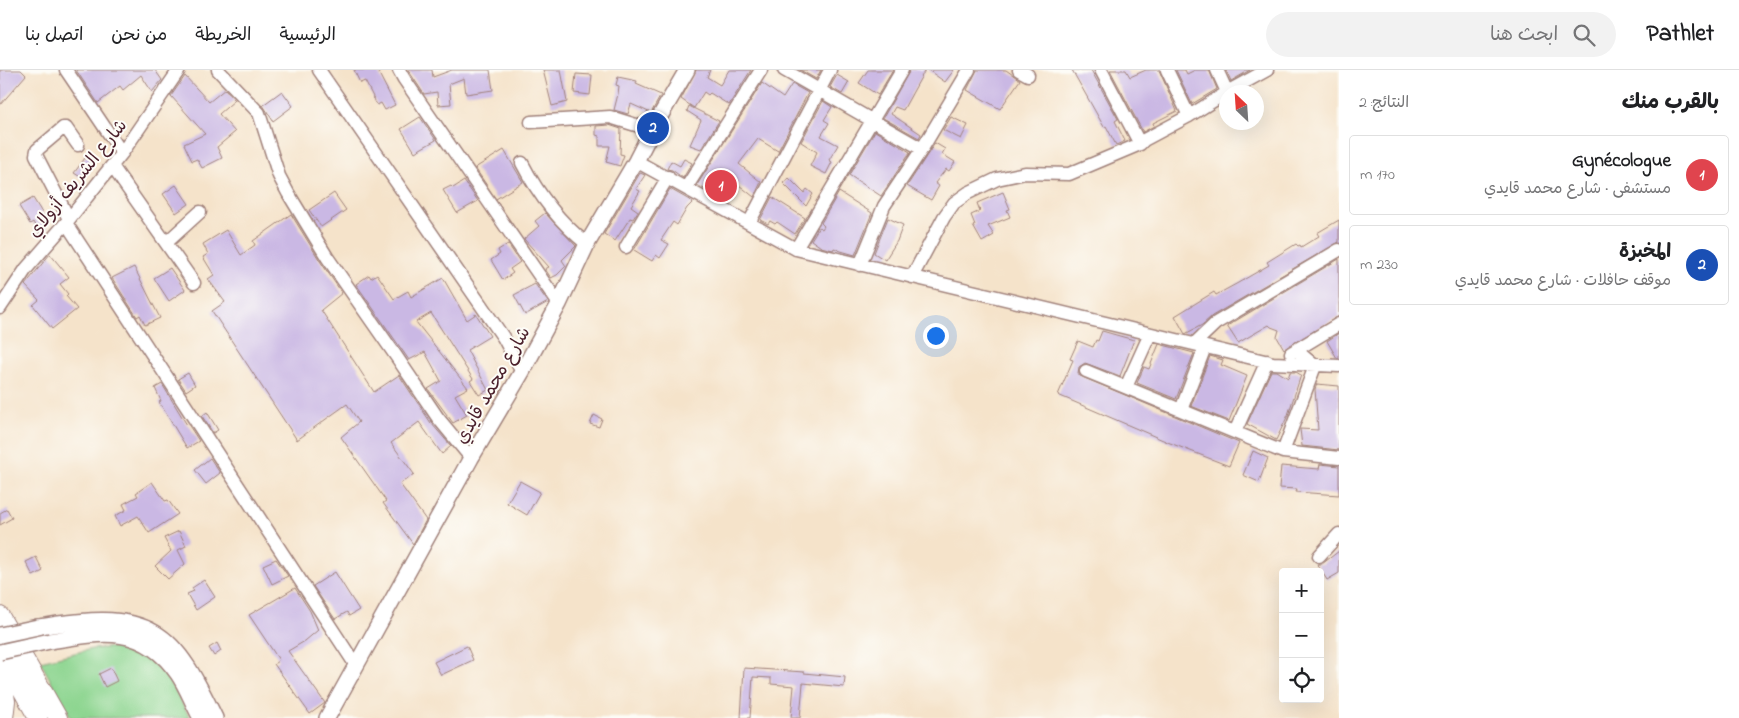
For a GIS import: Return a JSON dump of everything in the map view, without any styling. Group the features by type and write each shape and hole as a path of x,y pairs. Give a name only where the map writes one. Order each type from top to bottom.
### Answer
{"highway":[{"path":"0,616 58,718"},
{"path":"0,651 38,718"},
{"path":"0,667 6,701 4,718"}],"main road":[{"name":"شارع محمد قايدي","path":"327,718 355,664 522,372 559,304 587,244 687,70"},
{"path":"0,636 38,627 84,621 132,624 156,634 169,645 195,679 215,718"},
{"path":"0,651 89,634 114,634 140,640 163,656 178,674 201,718"}],"street":[{"path":"66,70 122,153"},
{"name":"شارع الشريف أزولاي","path":"0,308 26,269 68,221 122,153 179,70"},
{"path":"218,70 259,113 279,176 327,257 438,418 472,458"},
{"path":"319,70 503,337 522,372"},
{"path":"399,70 559,304"},
{"path":"686,188 761,70"},
{"path":"784,70 922,149"},
{"path":"749,222 830,70"},
{"path":"796,249 902,70"},
{"path":"860,265 884,206 922,149 969,70"},
{"path":"1100,70 1140,144"},
{"path":"1167,70 1189,116"},
{"path":"1217,70 1224,85"},
{"path":"1241,85 1268,70"},
{"path":"912,277 944,217 954,204 968,193 997,179 1025,173 1069,174 1140,144 1219,98"},
{"path":"531,122 610,117 652,130"},
{"path":"78,145 66,128 63,128 37,150 36,155 68,221 355,664"},
{"path":"636,161 796,249 1270,362 1339,366"},
{"path":"522,163 535,187 554,213 587,244"},
{"path":"112,166 194,283"},
{"path":"626,247 668,177"},
{"path":"166,243 200,212"},
{"path":"1181,410 1199,345 1216,323 1339,250"},
{"path":"1235,432 1270,362 1296,350 1339,324"},
{"path":"1126,387 1150,334"},
{"path":"1296,350 1315,366"},
{"path":"1283,452 1315,366"},
{"path":"1086,370 1283,452 1339,458"},
{"path":"1319,556 1339,534"}],"green space":[{"path":"117,647 131,650 153,663 170,683 190,718 71,718 40,661 92,649"}],"building":[{"path":"0,70 21,70 26,75 0,105"},
{"path":"76,70 155,70 162,80 152,92 141,75 123,90 120,86 98,103"},
{"path":"354,70 377,70 395,105 385,110 381,103 377,105 365,81 360,83"},
{"path":"408,70 432,70 433,77 452,70 490,70 493,90 466,94 464,78 449,84 451,104 438,105 437,92 424,94"},
{"path":"543,70 561,70 567,102 552,106"},
{"path":"696,70 710,70 707,77 720,85 729,70 751,70 729,105 710,93 708,95 704,92 694,108 681,99"},
{"path":"800,70 821,70 816,79"},
{"path":"868,70 893,70 878,95 859,83"},
{"path":"910,70 925,70 903,110 895,107 891,114 921,134 919,138 883,118"},
{"path":"928,70 954,70 945,82"},
{"path":"977,70 1006,70 1020,80 1000,109 967,90"},
{"path":"1072,70 1091,70 1118,119 1115,121 1125,141 1116,145"},
{"path":"1110,70 1126,70 1130,77 1146,70 1159,70 1177,111 1153,123 1154,126 1143,132"},
{"path":"1176,70 1185,70 1187,74 1195,70 1209,70 1217,89 1192,104"},
{"path":"1226,70 1250,70 1231,81"},
{"path":"576,74 592,75 590,95 574,93"},
{"path":"837,75 849,82 842,94 830,87"},
{"path":"185,76 209,102 225,89 235,100 219,114 235,132 217,147 222,158 202,168 197,159 192,161 184,144 205,134 171,96"},
{"path":"618,77 637,81 636,84 661,95 651,113 631,104 628,114 614,110 619,86 616,85"},
{"path":"762,83 783,98 792,84 808,93 778,151 758,139 739,164 761,182 754,197 734,181 722,199 697,185"},
{"path":"282,91 293,106 273,121 263,105"},
{"path":"823,101 832,107 824,120 829,123 821,136 838,145 829,160 832,162 826,174 810,166 817,152 801,142"},
{"path":"689,106 719,121 701,149 690,145 701,120 687,111"},
{"path":"420,117 436,140 415,152 401,129"},
{"path":"951,117 968,125 961,139 943,130"},
{"path":"609,125 621,129 620,154 624,155 620,166 606,162 610,146 599,146 599,136 596,135 596,126"},
{"path":"875,131 910,152 881,196 849,175"},
{"path":"935,143 945,149 942,154 955,162 949,171 946,169 935,183 939,186 931,200 907,186"},
{"path":"504,150 523,182 496,199 475,168"},
{"path":"88,154 96,159 82,178 74,173"},
{"path":"684,159 692,163 683,178 672,170 667,169 671,161 680,166"},
{"path":"640,173 645,175 636,189 640,191 631,206 638,211 633,219 630,218 615,241 604,234"},
{"path":"789,178 804,193 807,189 813,194 806,206 783,183"},
{"path":"464,181 478,201 457,213 443,190 451,186 453,188"},
{"path":"176,185 189,204 176,213 163,194"},
{"path":"670,189 693,202 677,225 673,222 661,240 669,244 660,258 656,255 652,261 634,250"},
{"path":"839,192 872,213 855,255 834,248 833,250 821,247 811,240 819,227 822,229 824,226 821,223"},
{"path":"1003,192 1010,209 1007,210 1010,217 988,226 994,235 982,242 973,226 975,225 971,215 980,211 977,203"},
{"path":"334,193 346,210 321,227 309,210"},
{"path":"772,197 805,218 795,234 777,222 775,224 770,221 768,224 760,220"},
{"path":"33,198 44,216 40,218 46,229 39,233 33,222 30,224 19,206"},
{"path":"545,213 576,246 562,260 566,266 551,278 545,269 549,267 524,239 539,226 535,221"},
{"path":"291,214 342,293 321,310 374,392 399,375 431,423 451,446 442,454 419,422 391,443 414,474 400,484 426,520 413,544 383,503 386,501 341,437 359,422 347,404 297,440 212,311 225,302 208,279 214,275 203,257 208,254 203,244 226,230 241,255 255,245 253,241"},
{"path":"888,218 903,225 897,241 885,260 874,253"},
{"path":"1339,220 1339,242 1212,316 1202,325 1185,334 1175,316 1214,292 1216,295 1269,265 1267,262 1296,244 1301,247 1319,236 1317,233"},
{"path":"508,244 520,262 510,269 513,273 503,280 491,260 500,254 498,250"},
{"path":"50,254 69,277 60,284 68,294 66,296 77,309 52,329 33,305 39,300 25,285"},
{"path":"1339,259 1339,316 1284,349 1277,337 1279,330 1269,325 1238,343 1227,326"},
{"path":"134,267 160,318 145,325 140,315 137,317 112,278"},
{"path":"170,268 185,290 169,301 154,278"},
{"path":"377,274 394,299 408,291 411,297 443,278 467,320 476,314 490,336 467,350 488,390 479,395 470,381 473,379 431,313 416,322 468,388 455,395 467,415 453,423 428,389 441,381 425,352 409,360 356,284 369,275 371,278"},
{"path":"535,284 548,302 525,315 514,295"},
{"path":"1102,331 1134,340 1120,376 1085,363 1079,367 1078,373 1080,376 1239,443 1229,466 1058,395 1073,360 1070,359 1078,341 1093,347"},
{"path":"1339,333 1339,358 1337,358 1327,341"},
{"path":"1159,344 1194,353 1176,399 1137,383 1144,367 1149,369"},
{"path":"1210,356 1223,360 1221,365 1247,376 1229,421 1191,406"},
{"path":"1271,371 1277,371 1288,378 1290,372 1296,372 1301,375 1288,415 1276,440 1247,424"},
{"path":"188,373 195,385 186,391 178,379"},
{"path":"162,384 199,441 187,448 159,402 161,401 155,388"},
{"path":"1317,384 1339,386 1339,450 1302,446 1300,429 1318,430 1315,389"},
{"path":"207,412 218,430 213,433 202,416"},
{"path":"594,415 602,419 599,427 590,424"},
{"path":"1253,451 1268,458 1259,482 1243,475"},
{"path":"210,458 220,473 206,484 195,470"},
{"path":"1320,464 1339,466 1339,495 1296,492 1297,489 1279,488 1281,466 1319,469"},
{"path":"520,481 540,492 527,515 507,503"},
{"path":"152,482 165,501 168,500 178,514 149,533 138,516 120,526 115,516 126,510 123,504 138,496 136,493"},
{"path":"7,509 12,518 0,525 0,513"},
{"path":"179,531 186,546 178,550 185,564 168,579 155,566 171,551 164,538"},
{"path":"1339,551 1339,573 1327,580 1324,575 1324,568 1320,568 1317,564 1322,564"},
{"path":"36,557 43,571 33,576 26,562"},
{"path":"276,559 288,576 272,584 263,565"},
{"path":"335,572 359,610 349,616 347,612 335,619 313,586"},
{"path":"204,580 215,597 196,610 187,594 194,591 192,588"},
{"path":"295,588 310,611 318,630 305,641 288,651 325,703 310,714 274,664 279,660 249,615"},
{"path":"217,643 221,651 214,656 209,648"},
{"path":"467,646 473,660 441,675 434,662"},
{"path":"111,668 117,681 105,687 99,674"},
{"path":"744,668 845,677 844,687 803,683 800,718 791,718 794,686 771,684 771,678 753,677 750,718 741,718"}],"place":[{"name":"المخبزة","path":"653,128"},
{"name":"Gynécologue","path":"721,186"}]}
